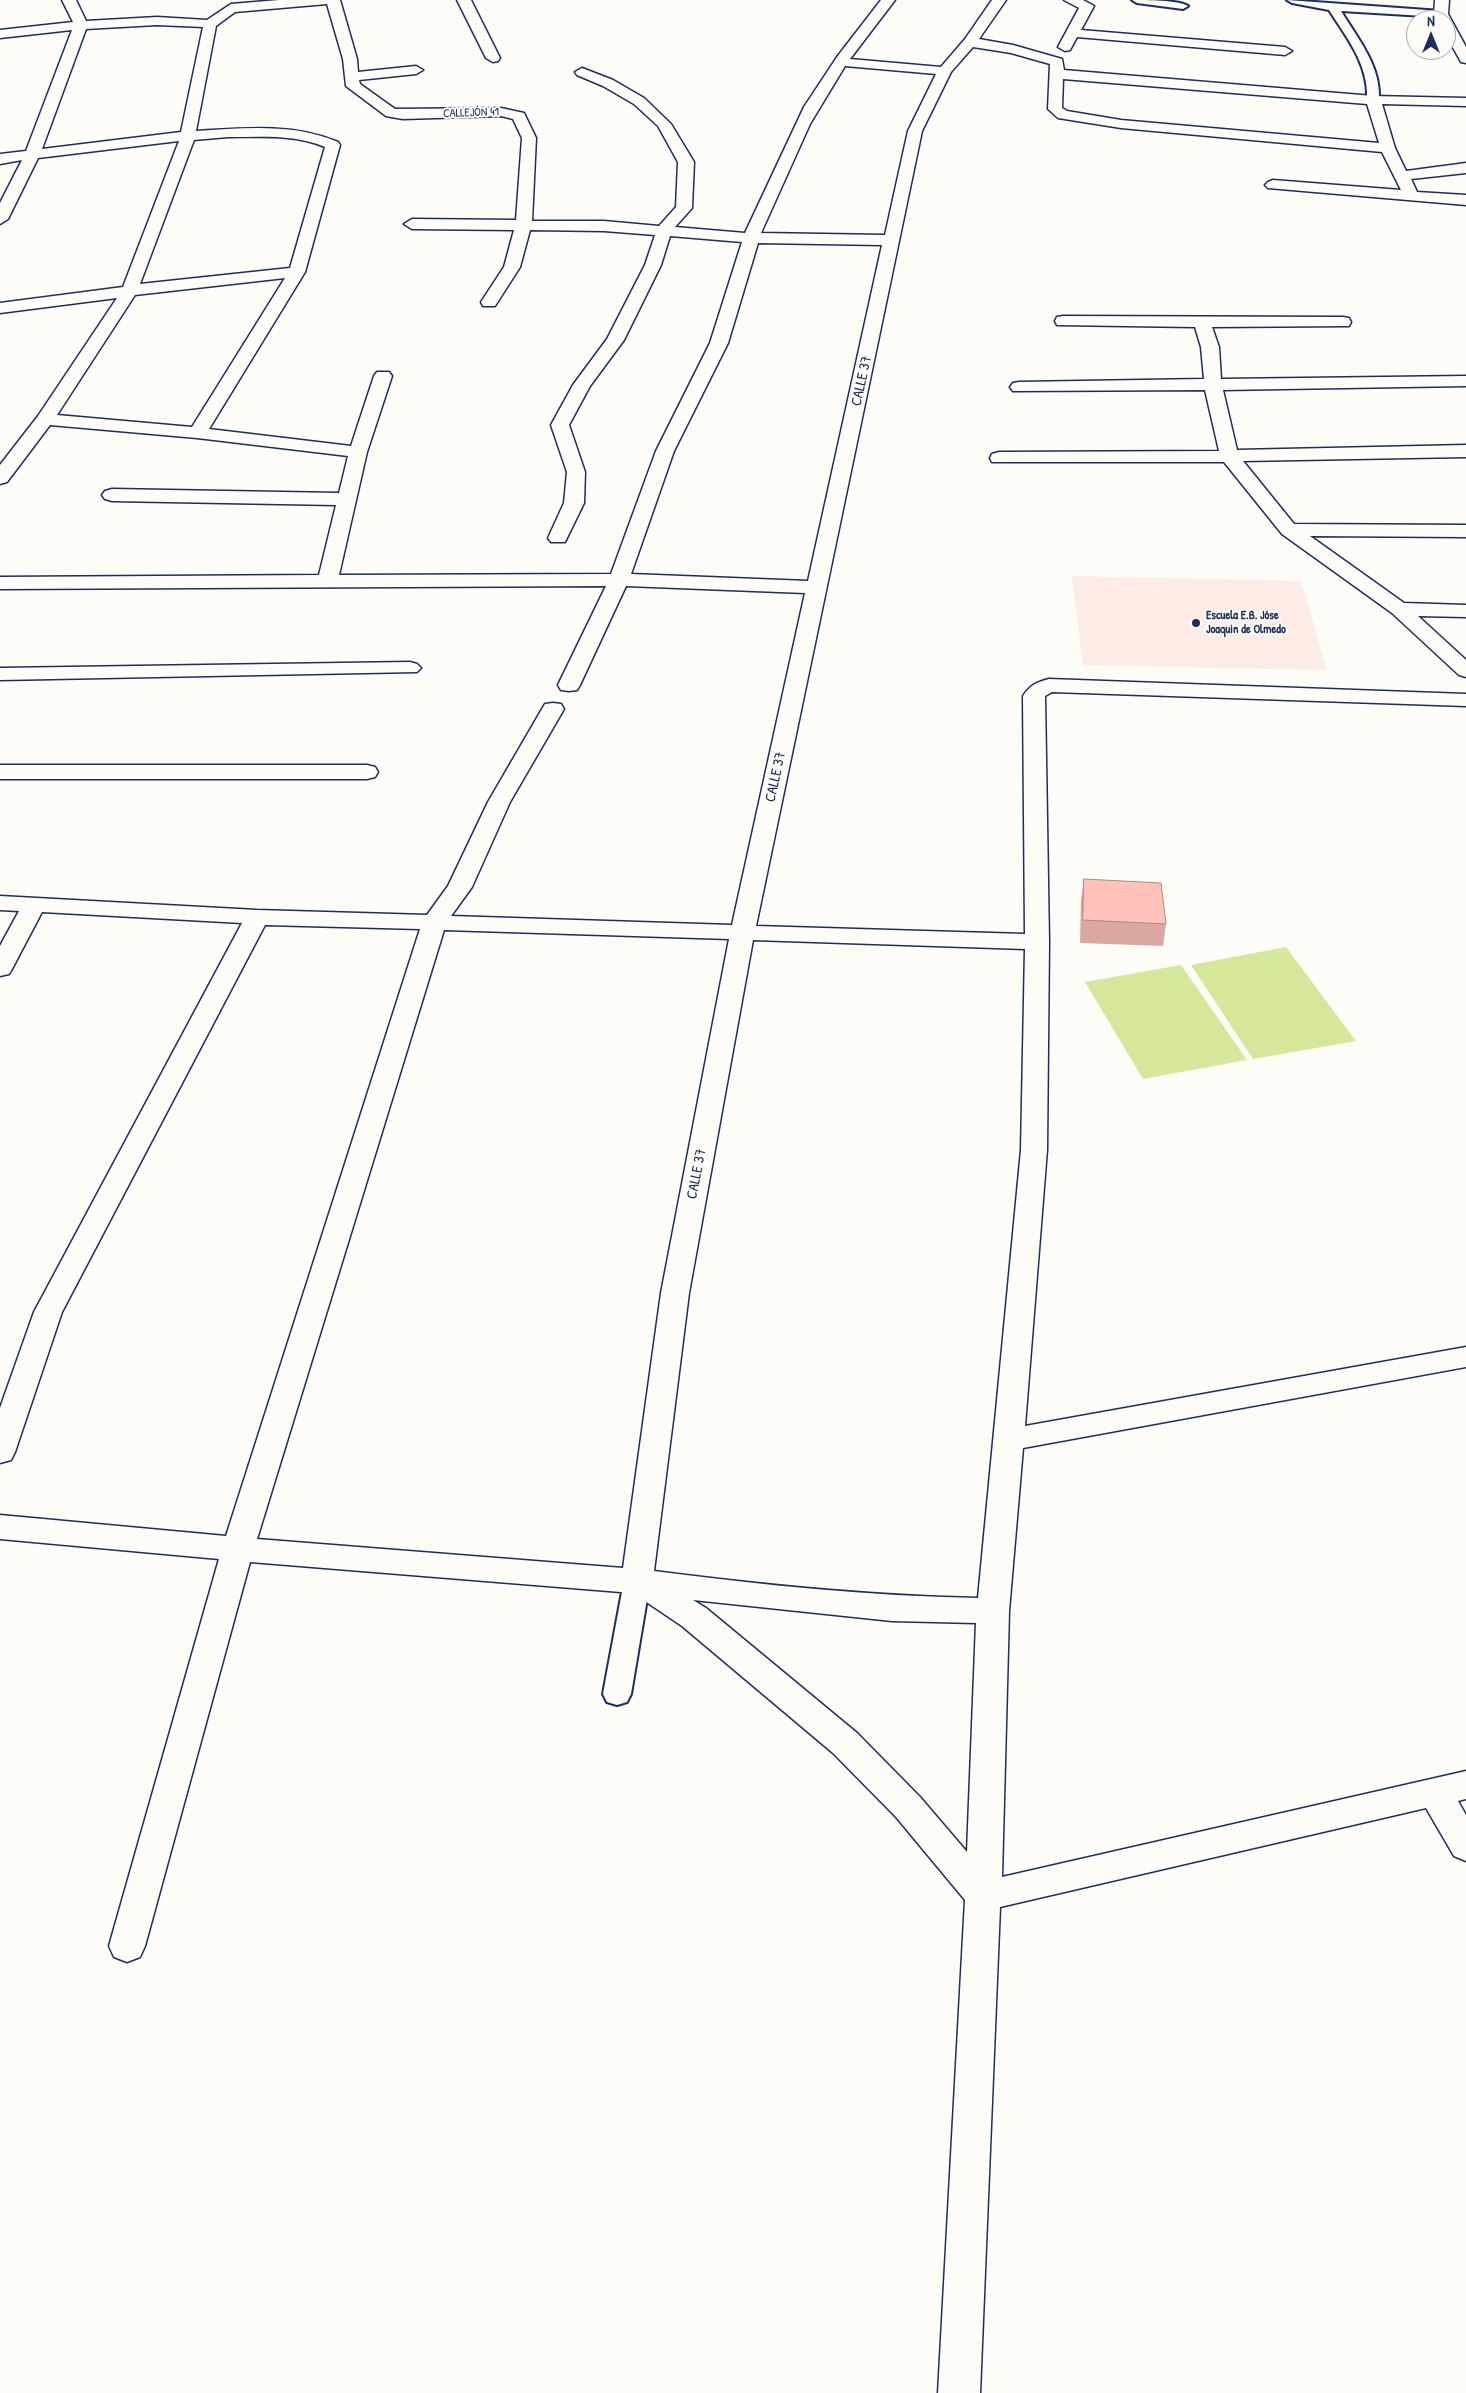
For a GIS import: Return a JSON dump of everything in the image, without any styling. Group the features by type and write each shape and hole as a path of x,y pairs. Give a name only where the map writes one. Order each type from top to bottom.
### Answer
{"street":[{"path":"0,219 32,155 81,24 69,0"},
{"path":"0,478 45,419 130,290 188,136 210,24 224,6 326,0"},
{"name":"CALLEJÓN 41","path":"333,0 350,60 353,86 391,113 403,115 501,112 519,116 529,138 524,224 512,267 489,302"},
{"path":"464,0 493,58"},
{"path":"569,685 619,580 665,451 719,343 751,238 810,109 888,0"},
{"name":"CALLE 37","path":"637,1581 675,1293 742,934 818,587 914,131 945,71 970,42 999,0"},
{"path":"1071,0 1087,6"},
{"path":"1101,0 1087,6 1072,33 1057,68 1056,109 1063,115 1120,124 1388,148"},
{"path":"0,34 81,24 163,20 210,24"},
{"path":"1072,33 1285,50"},
{"path":"1456,39 1466,59"},
{"path":"970,42 1013,49 1057,68 1373,100 1466,102"},
{"path":"842,62 945,71"},
{"path":"352,77 416,70"},
{"path":"558,538 574,503 576,472 560,426 582,385 615,340 653,265 664,230 684,208 686,162 664,124 639,101 608,83 582,72"},
{"path":"1373,100 1388,148 1411,196"},
{"path":"0,159 188,136 288,131 320,136 333,145 297,272 198,433"},
{"path":"1401,176 1466,168"},
{"path":"1273,185 1466,200"},
{"path":"412,224 524,224 664,230 751,238 892,240"},
{"path":"0,308 227,278 297,272"},
{"path":"1063,321 1202,323 1343,322"},
{"path":"1202,323 1210,347 1213,385 1229,455 1237,468 1289,530 1399,609 1466,671"},
{"path":"327,583 358,452 383,376"},
{"path":"1019,387 1466,381"},
{"path":"45,419 198,433 358,452"},
{"path":"999,458 1229,455 1320,457 1466,451"},
{"path":"112,495 347,499"},
{"path":"1289,530 1466,531"},
{"path":"0,583 327,583 619,580 818,587"},
{"path":"1399,609 1466,611"},
{"path":"0,674 410,668"},
{"path":"959,2393 983,1896 993,1611 1034,1150 1037,942 1034,696 1038,690 1049,685 1466,700"},
{"path":"127,1946 238,1549 434,923 460,887 499,802 553,709"},
{"path":"0,772 368,772"},
{"path":"0,903 256,917 1037,942"},
{"path":"0,969 34,905"},
{"path":"0,1452 48,1312 256,917"},
{"path":"1008,1440 1466,1357"},
{"path":"0,1527 238,1549 637,1581 760,1597 892,1609 993,1611"},
{"path":"637,1581 694,1617 845,1743 908,1808 983,1896"},
{"path":"983,1896 1450,1789 1466,1846"}],"lane":[{"path":"1137,0 1183,6"},
{"path":"1292,0 1332,7 1406,12"},
{"path":"1332,7 1367,63 1374,83 1373,100"},
{"path":"617,1694 637,1581"}],"shaded area":[{"name":"Escuela E.B. Jóse Joaquin de Olmedo","path":"1072,576 1301,581 1327,670 1083,665"}],"green space":[{"path":"1286,947 1356,1041 1253,1059 1191,965"},
{"path":"1181,965 1247,1060 1143,1079 1085,982"}],"building":[{"path":"1084,879 1161,883 1166,924 1083,920"}],"place":[{"name":"Escuela E.B. Jóse Joaquin de Olmedo","path":"1196,623"}]}
